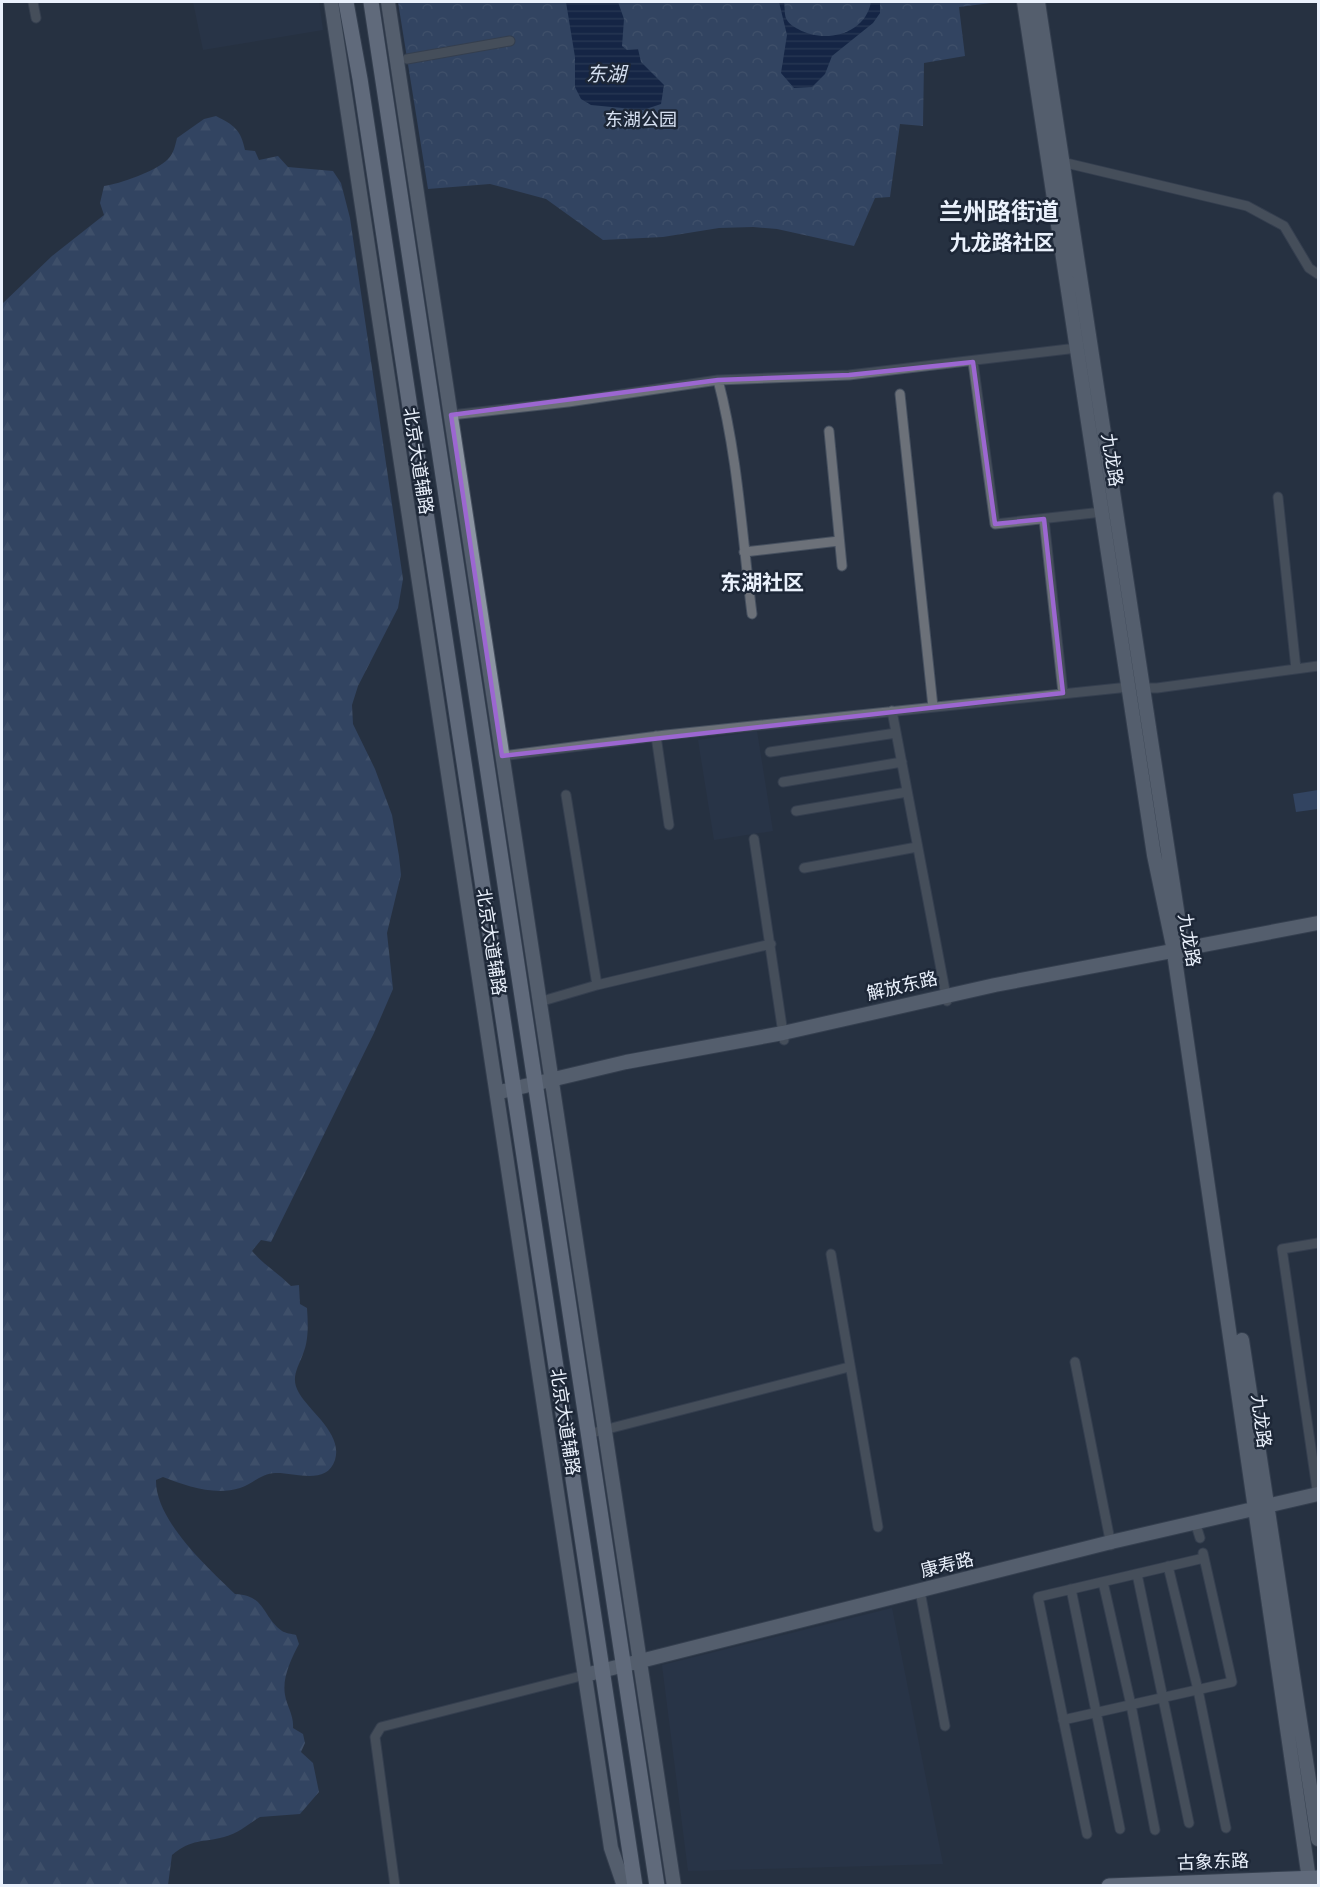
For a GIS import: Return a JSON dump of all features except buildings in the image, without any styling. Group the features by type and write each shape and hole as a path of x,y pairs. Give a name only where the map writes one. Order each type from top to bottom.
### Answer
{"main road":[{"name":"北京大道辅路","path":"330,2 611,1848 624,1886"},
{"path":"346,2 360,79 635,1886"},
{"path":"371,2 544,1086 604,1430 674,1886"},
{"path":"388,2 539,1002 544,1086 588,1434 657,1886"},
{"name":"九龙路","path":"1024,2 1102,512 1136,687"},
{"name":"九龙路","path":"1038,2 1136,687 1179,954 1234,1350 1318,1839"},
{"name":"解放东路","path":"1179,954 1318,923"},
{"name":"解放东路","path":"497,1096 784,1037 946,998 1179,954 1318,931"},
{"name":"康寿路","path":"585,1677 1111,1545 1197,1529 1318,1495"},
{"name":"九龙路","path":"1260,1510 1312,1881"},
{"name":"古象东路","path":"1109,1886 1312,1881"}],"street":[{"path":"33,2 36,18"},
{"path":"407,59 510,41"},
{"path":"1062,162 1247,206 1284,226 1309,268 1318,274"},
{"path":"451,415 568,402 718,380 849,375 1077,348"},
{"path":"973,362 995,524 1102,512"},
{"path":"718,380 738,488 752,614"},
{"path":"900,393 933,707"},
{"path":"829,431 842,567"},
{"path":"1278,497 1296,669"},
{"path":"1044,519 1063,693"},
{"path":"744,552 839,541"},
{"path":"502,756 656,736 1063,693 1136,687 1157,688 1318,666"},
{"path":"892,711 946,998"},
{"path":"770,752 896,733"},
{"path":"656,736 669,825"},
{"path":"783,782 902,762"},
{"path":"796,811 907,792"},
{"path":"566,795 597,985"},
{"path":"754,839 784,1037"},
{"path":"804,868 917,848"},
{"path":"539,1002 597,985 771,944"},
{"path":"1318,1243 1282,1249 1318,1495"},
{"path":"831,1254 878,1527"},
{"path":"1075,1362 1111,1545"},
{"path":"588,1434 849,1367"},
{"path":"1063,1720 1232,1682 1203,1555 1137,1574 1038,1597 1063,1720 1087,1834"},
{"path":"1168,1566 1198,1690 1226,1828"},
{"path":"1137,1574 1189,1823"},
{"path":"1103,1582 1131,1705 1155,1830"},
{"path":"1071,1589 1120,1829"},
{"path":"920,1593 945,1726"},
{"path":"395,1886 376,1749 375,1737 381,1727 585,1677"}],"highlighted area":[{"path":"973,362 995,524 1044,519 1063,693 502,756 451,415 718,380 849,375"}],"shaded area":[{"path":"193,2 319,2 323,30 203,50"},
{"path":"757,731 773,831 714,840 698,740"},
{"path":"892,1608 943,1864 688,1871 662,1665"}],"green space":[{"name":"东湖公园","path":"398,2 999,2 959,7 965,56 924,63 923,126 900,124 890,197 875,198 854,246 777,229 753,227 719,228 663,237 603,240 546,199 490,184 428,189"},
{"path":"216,116 236,129 245,150 255,151 259,160 278,156 288,167 333,171 341,183 350,218 403,579 398,608 358,686 352,705 353,724 375,769 392,815 399,856 401,875 387,933 393,989 374,1033 271,1242 261,1240 252,1251 291,1286 299,1285 300,1304 307,1308 308,1331 305,1349 296,1373 296,1388 330,1432 336,1450 335,1460 331,1468 318,1475 272,1473 240,1488 230,1490 201,1489 163,1477 156,1480 158,1495 164,1511 173,1527 198,1557 235,1594 253,1598 282,1631 296,1635 299,1644 290,1662 284,1689 293,1728 303,1734 305,1743 301,1752 313,1763 319,1792 300,1814 260,1817 239,1831 216,1839 192,1843 179,1850 172,1855 168,1885 2,1885 2,304 52,256 104,215 100,203 104,186 138,176 163,164 172,154 177,138 204,119"},
{"path":"1318,790 1318,809 1296,812 1293,794"}],"water":[{"name":"东湖","path":"566,2 618,2 624,19 622,46 627,50 638,49 641,62 664,85 661,104 643,110 591,105 581,99 575,87 575,57"},
{"path":"779,2 784,2 785,16 790,24 808,34 820,36 842,34 852,29 861,22 871,2 880,2 880,13 873,23 832,56 825,74 812,87 794,88 781,73 787,35"}],"district":[{"name":"兰州路街道","path":"999,211"},
{"name":"九龙路社区","path":"1002,243"},
{"name":"东湖社区","path":"762,583"}]}
